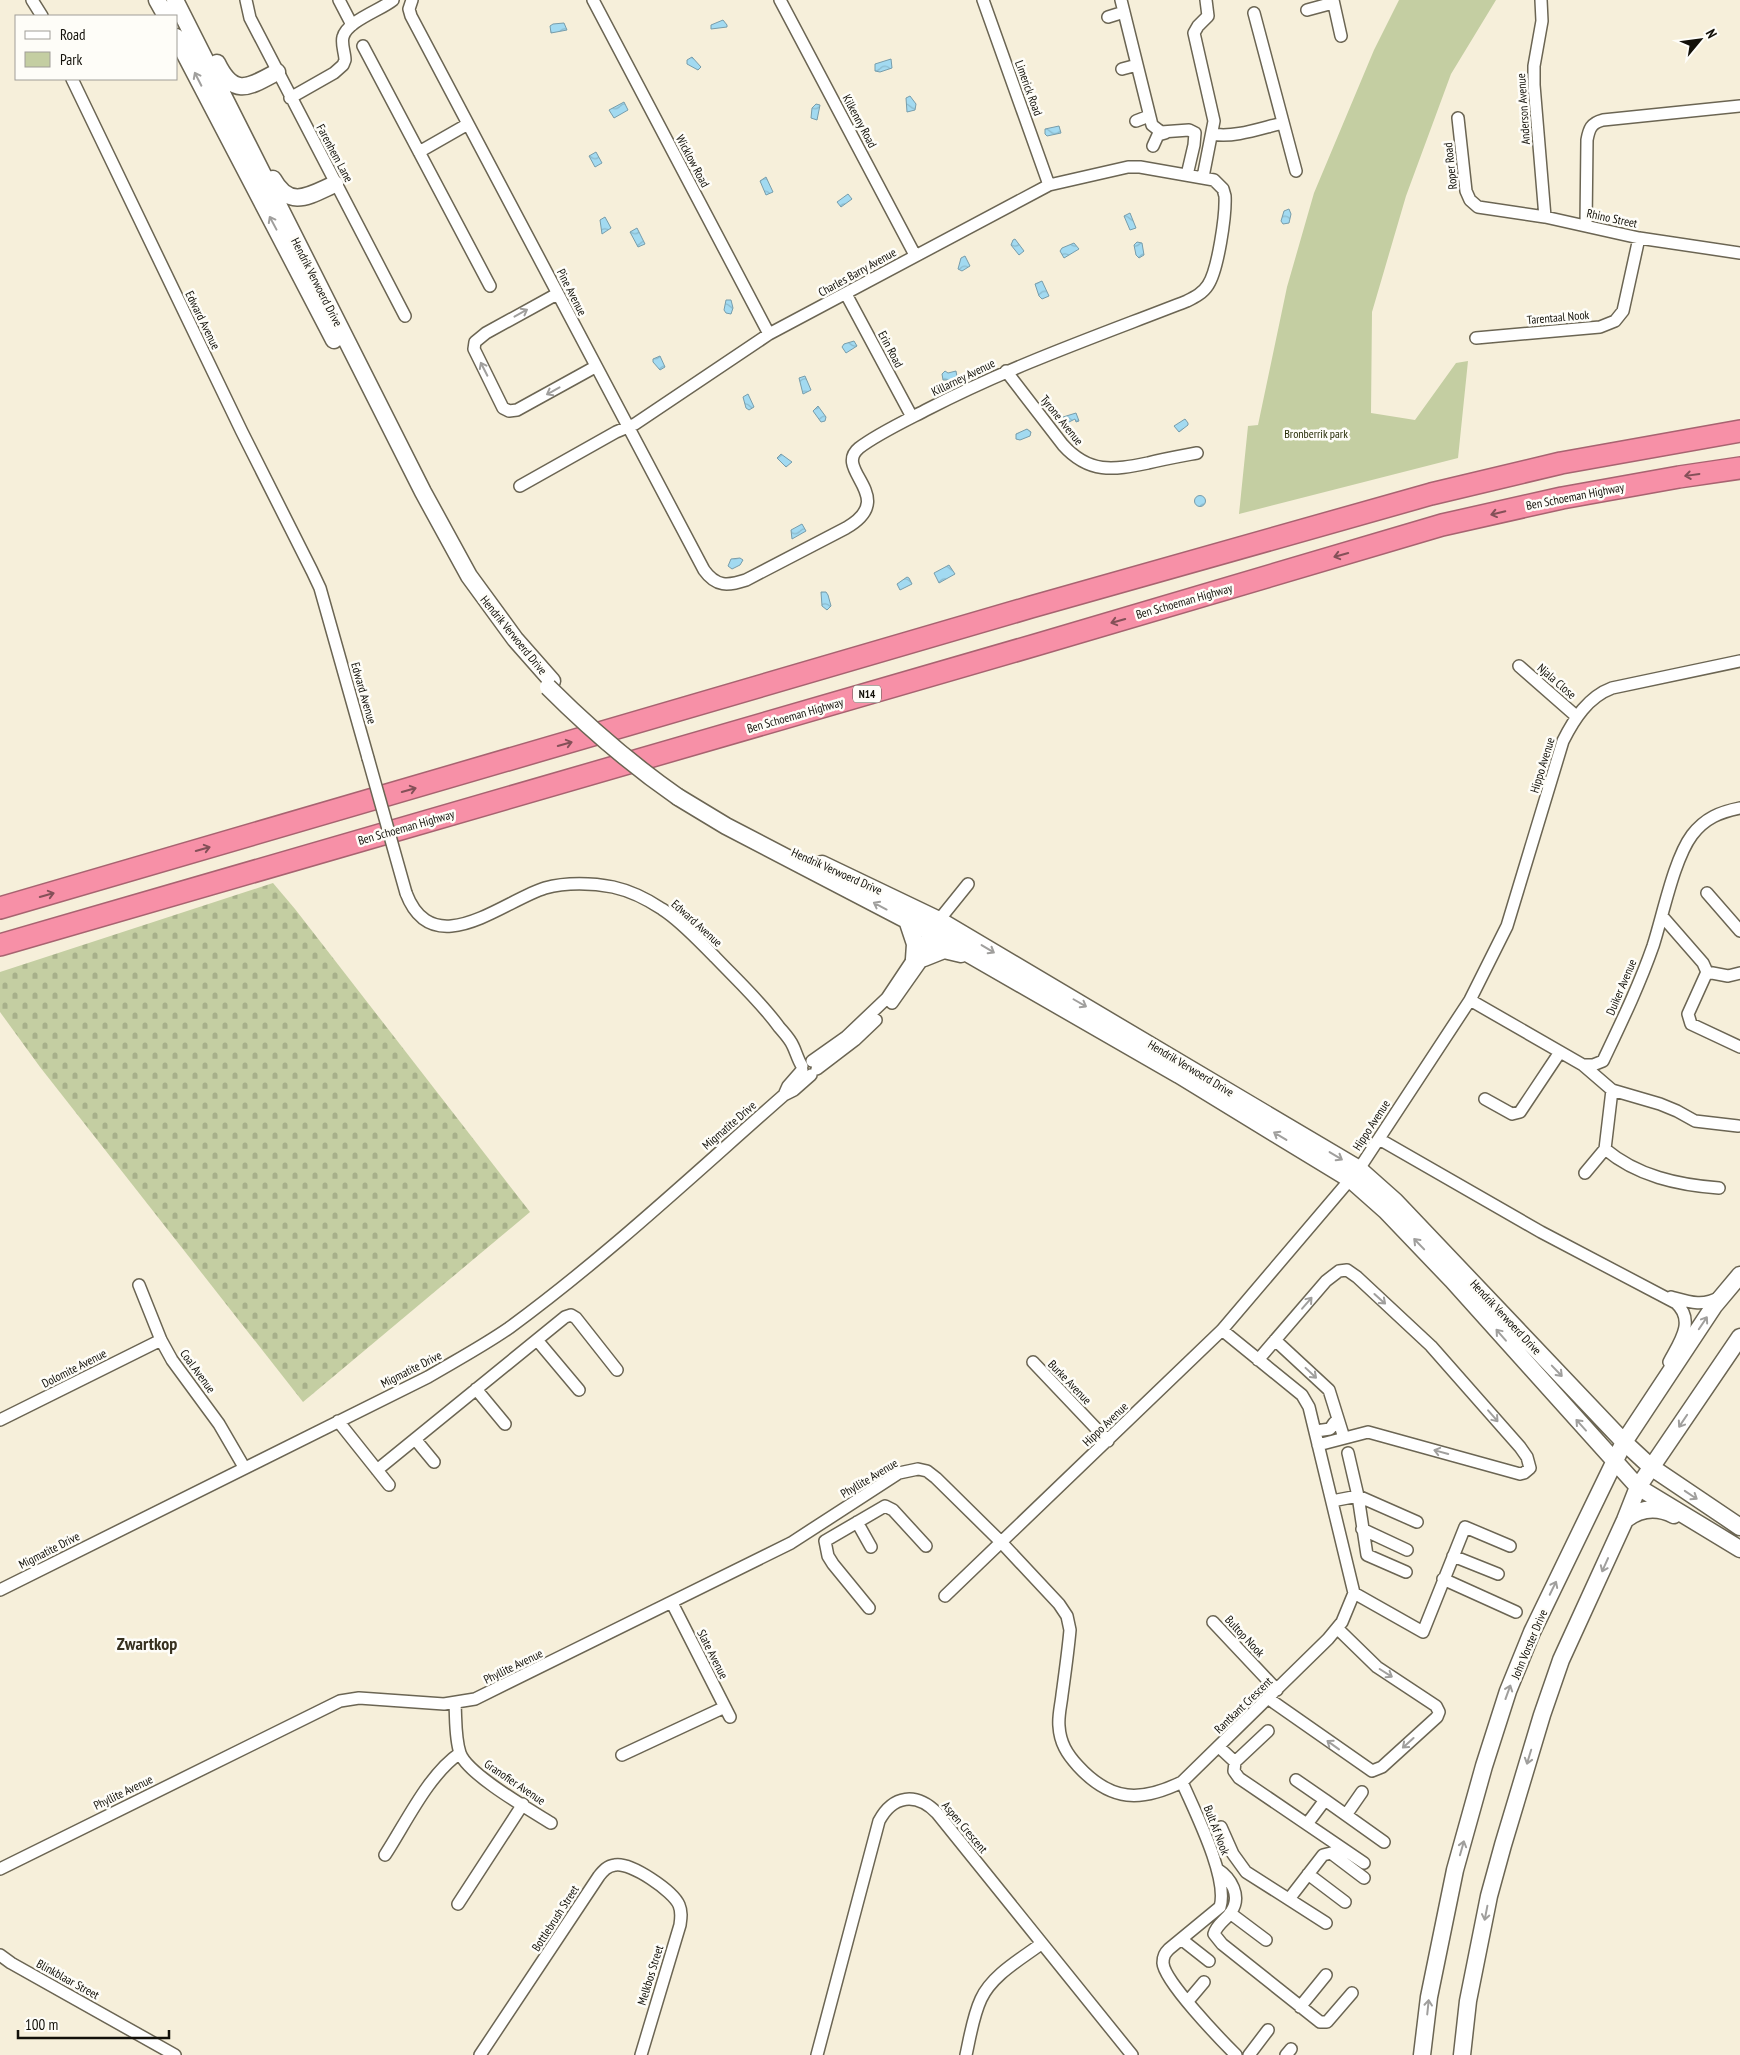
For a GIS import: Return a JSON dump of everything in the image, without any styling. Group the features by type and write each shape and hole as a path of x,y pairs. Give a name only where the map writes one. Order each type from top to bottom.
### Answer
{"highway":[{"path":"0,908 1031,607 1430,494 1561,463 1740,431"},
{"name":"Ben Schoeman Highway","path":"0,945 1039,644 1442,525 1562,498 1740,468"}],"main road":[{"path":"157,0 165,15"},
{"path":"177,0 200,30 226,80 238,86 249,86 277,72"},
{"name":"Hendrik Verwoerd Drive","path":"177,0 226,103 419,483 469,576 550,684"},
{"name":"Hendrik Verwoerd Drive","path":"178,40 432,531 472,595 511,645 616,751 726,826 907,920 939,928 971,956 1355,1174 1386,1211 1452,1280 1638,1487 1740,1549"},
{"path":"226,103 258,150 280,191 293,198 319,191 335,184"},
{"path":"291,230 291,220 295,211 319,191"},
{"name":"Hendrik Verwoerd Drive","path":"680,793 776,844 859,880 1355,1174 1401,1207 1624,1442 1651,1467 1740,1527"},
{"path":"907,920 919,958 944,950 971,956"},
{"name":"John Vorster Drive","path":"1422,2055 1428,1997 1455,1870 1484,1766 1508,1691 1532,1632 1624,1442 1721,1297 1740,1275"},
{"path":"1462,2055 1468,2001 1489,1896 1539,1724 1561,1660 1625,1520 1638,1487 1740,1337"},
{"path":"1625,1520 1637,1512 1652,1508 1658,1509 1740,1549"}],"street":[{"path":"32,0 41,15"},
{"path":"40,0 42,15"},
{"name":"Farenhem Lane","path":"246,0 250,18 290,98 405,316"},
{"path":"339,0 352,25"},
{"path":"290,98 326,79 343,65 345,60 343,37 352,25 393,0"},
{"name":"Pine Avenue","path":"412,0 409,9 411,16 627,428 704,570 713,581 726,585"},
{"name":"Wicklow Road","path":"593,0 769,334"},
{"name":"Kilkenny Road","path":"780,0 915,255"},
{"name":"Limerick Road","path":"982,0 1049,185"},
{"path":"1187,175 1195,133 1205,131 1214,121 1194,33 1208,16 1206,0"},
{"name":"Anderson Avenue","path":"1541,0 1542,21 1534,66 1534,86 1545,217"},
{"path":"1307,10 1333,1 1341,36"},
{"path":"1108,17 1122,3 1138,51 1137,65 1151,103 1150,116 1156,129 1165,133"},
{"path":"1254,13 1296,171"},
{"path":"363,46 490,286"},
{"path":"1122,69 1137,65"},
{"name":"Edward Avenue","path":"72,80 242,432 320,588 406,893 414,910 429,922 439,925 457,926 477,921 534,892 556,886 587,884 613,887 637,894 663,910 702,944 756,998 809,1067"},
{"path":"1586,226 1587,140 1588,132 1594,123 1603,120 1740,106"},
{"path":"1136,121 1150,116"},
{"name":"Roper Road","path":"1458,118 1466,191 1470,200 1478,206"},
{"path":"1153,146 1158,135 1165,133 1205,131 1221,136 1283,123"},
{"path":"419,152 468,124"},
{"path":"1203,177 1205,131"},
{"name":"Charles Barry Avenue","path":"520,486 616,432 627,428 769,334 1049,185 1128,167 1140,167 1203,177 1217,182 1223,188 1225,196"},
{"name":"Killarney Avenue","path":"726,585 746,580 846,528 861,518 868,502 852,462 855,453 863,446 912,417 1006,371 1187,301 1200,294 1208,285 1214,273 1225,196"},
{"name":"Rhino Street","path":"1478,206 1545,217 1640,238 1740,253"},
{"name":"Tarentaal Nook","path":"1476,338 1600,327 1615,321 1623,311 1640,238"},
{"path":"557,294 486,333 473,344 504,408 509,411 517,410 595,367"},
{"name":"Erin Road","path":"846,294 912,417"},
{"name":"Tyrone Avenue","path":"1006,371 1063,445 1085,463 1098,468 1115,469 1197,453"},
{"name":"Hippo Avenue","path":"945,1596 1222,1330 1355,1174 1470,1000 1507,926 1563,741 1576,716 1600,694 1612,688 1740,661"},
{"name":"Njala Close","path":"1519,666 1576,716"},
{"name":"Duiker Avenue","path":"1603,1061 1644,969 1679,860 1688,840 1709,819 1719,813 1740,808"},
{"name":"Migmatite Drive","path":"0,1590 428,1377 508,1328 594,1263 784,1095 794,1090 809,1067 855,1040 885,1011 907,984 919,958 968,884"},
{"path":"1707,893 1740,931"},
{"path":"1662,916 1703,963 1708,972 1728,976 1740,973"},
{"path":"1708,972 1688,1014 1690,1020 1696,1026 1740,1047"},
{"path":"1470,1000 1583,1065 1610,1088 1642,1097 1696,1121 1738,1126"},
{"path":"1485,1099 1512,1114 1520,1112 1560,1052"},
{"path":"1583,1065 1593,1065 1603,1061 1610,1088 1605,1149 1585,1172"},
{"path":"1379,1139 1541,1232 1664,1296 1680,1307 1684,1312 1686,1325 1647,1407"},
{"path":"1605,1149 1626,1163 1660,1178 1690,1186 1719,1188"},
{"path":"1258,1360 1326,1281 1339,1271 1347,1270 1432,1346 1520,1448 1527,1457 1530,1468 1529,1471 1520,1474 1368,1432 1318,1445"},
{"name":"Coal Avenue","path":"139,1285 161,1340 172,1360 219,1424 244,1467"},
{"path":"1664,1296 1701,1304 1721,1297"},
{"path":"377,1470 565,1317 570,1315 576,1318 617,1370"},
{"path":"1222,1330 1302,1396 1309,1407 1354,1592 1423,1632 1465,1527 1510,1546"},
{"name":"Dolomite Avenue","path":"0,1420 161,1340"},
{"path":"537,1340 579,1390"},
{"path":"1275,1340 1329,1390 1344,1438"},
{"name":"Burke Avenue","path":"1033,1362 1108,1441"},
{"path":"476,1389 504,1424"},
{"path":"338,1421 389,1485"},
{"path":"1316,1431 1330,1429 1334,1423 1339,1422"},
{"path":"415,1439 434,1462"},
{"path":"1348,1454 1358,1496 1367,1555 1406,1572"},
{"name":"Phyllite Avenue","path":"0,1869 340,1701 359,1698 455,1704 488,1694 791,1543 899,1473 918,1469 927,1471 1001,1542"},
{"path":"1332,1501 1358,1496 1417,1522"},
{"path":"869,1608 832,1564 824,1543 830,1537 882,1507 888,1506 926,1546"},
{"path":"856,1522 871,1546"},
{"path":"822,1524 830,1537"},
{"path":"1362,1529 1407,1550"},
{"name":"Rantkant Crescent","path":"1001,1542 1059,1604 1070,1623 1058,1723 1064,1748 1072,1759 1100,1786 1122,1795 1149,1794 1182,1782 1338,1629 1354,1592"},
{"path":"1453,1556 1498,1574"},
{"path":"1443,1580 1516,1612"},
{"name":"Slate Avenue","path":"622,1756 727,1712 672,1603"},
{"name":"Bultop Nook","path":"1213,1622 1277,1690"},
{"path":"1268,1699 1372,1771 1382,1767 1437,1717 1439,1712 1436,1706 1377,1667 1338,1629"},
{"path":"385,1855 447,1762 460,1753 455,1704"},
{"path":"1268,1731 1235,1762 1234,1771 1239,1778 1364,1863"},
{"path":"1219,1747 1235,1762"},
{"name":"Granofier Avenue","path":"460,1753 469,1767 550,1823"},
{"path":"1296,1780 1384,1842"},
{"name":"Bult Af Nook","path":"1181,1939 1220,1907 1222,1898 1215,1865 1182,1782"},
{"path":"1346,1815 1362,1792"},
{"name":"Aspen Crescent","path":"817,2055 880,1821 885,1811 897,1802 914,1800 920,1801 931,1808 1132,2055"},
{"path":"1307,1824 1325,1800"},
{"path":"458,1904 523,1804"},
{"path":"1221,1827 1233,1854 1246,1872 1326,1923"},
{"path":"1289,1900 1324,1855 1331,1853 1364,1878"},
{"path":"1233,1854 1215,1865 1228,1878 1236,1895 1235,1905 1216,1929 1214,1934 1216,1938 1320,2022 1327,2022 1352,1993"},
{"name":"Bottlebrush Street","path":"480,2055 604,1870 617,1864 632,1868 667,1890 678,1903"},
{"path":"1308,1874 1345,1902"},
{"name":"Melkbos Street","path":"641,2055 680,1925 681,1912 678,1903"},
{"path":"1230,1913 1266,1940"},
{"path":"1209,1961 1181,1939 1164,1955 1163,1964 1167,1973 1188,2001 1236,2055"},
{"path":"966,2055 977,2008 986,1991 1010,1967 1041,1944"},
{"name":"Blinkblaar Street","path":"0,1955 19,1968 175,2055"},
{"path":"1300,2007 1326,1975"},
{"path":"1188,2001 1204,1982"},
{"path":"1249,2055 1268,2030"}],"green space":[{"name":"Bronberrik park","path":"1399,0 1496,0 1451,74 1406,196 1372,312 1371,413 1415,420 1456,363 1468,361 1458,458 1239,514 1248,426 1258,425 1287,287 1314,193 1374,50"},
{"path":"273,883 530,1212 303,1402 40,1067 0,1012 0,972"}],"water":[{"path":"723,20 727,27 711,29 711,25"},
{"path":"564,23 567,30 551,33 550,26"},
{"path":"692,57 701,67 698,70 687,64 687,60"},
{"path":"891,59 892,68 880,72 875,71 875,64"},
{"path":"910,96 916,104 915,110 907,112 906,98"},
{"path":"624,102 628,110 614,118 609,110"},
{"path":"816,104 820,105 817,120 811,118 812,108"},
{"path":"1059,126 1061,133 1047,136 1045,134 1045,129"},
{"path":"596,152 602,163 595,167 589,156"},
{"path":"766,177 773,192 766,195 760,181"},
{"path":"848,194 852,199 841,207 837,202"},
{"path":"1289,209 1291,214 1289,223 1283,224 1281,221 1284,211"},
{"path":"1130,213 1136,228 1130,230 1124,216"},
{"path":"605,217 611,228 602,234 600,220"},
{"path":"637,228 645,244 638,247 630,232"},
{"path":"1015,239 1024,251 1019,255 1011,245"},
{"path":"1137,242 1142,243 1144,255 1139,258 1136,255 1134,245"},
{"path":"1074,243 1079,249 1064,258 1060,251 1062,248"},
{"path":"965,256 970,266 962,271 958,269 961,258"},
{"path":"1042,281 1049,296 1042,299 1035,284"},
{"path":"726,300 731,300 733,308 731,314 726,313 724,310"},
{"path":"854,341 857,346 846,353 842,347 844,344"},
{"path":"660,356 665,367 660,370 653,362 653,359"},
{"path":"945,371 948,373 956,371 957,377 952,380 943,380 942,374"},
{"path":"805,376 811,390 803,394 799,378"},
{"path":"748,394 754,407 749,410 746,408 743,397"},
{"path":"818,406 826,417 825,421 821,422 813,411"},
{"path":"1076,413 1079,421 1076,422 1075,419 1065,424 1063,417"},
{"path":"1185,419 1188,425 1179,432 1174,426"},
{"path":"1027,429 1031,432 1030,436 1020,440 1016,439 1016,434"},
{"path":"781,454 792,462 786,467 777,458"},
{"path":"1200,495 1206,501 1200,507 1194,501"},
{"path":"802,524 806,531 792,539 791,530"},
{"path":"740,558 743,560 740,565 732,569 728,566 731,559"},
{"path":"949,565 955,574 939,583 934,573"},
{"path":"907,577 912,584 900,590 897,584"},
{"path":"821,592 826,592 828,595 831,606 827,610 822,606"}],"district":[{"name":"Zwartkop","path":"147,1643"}]}
